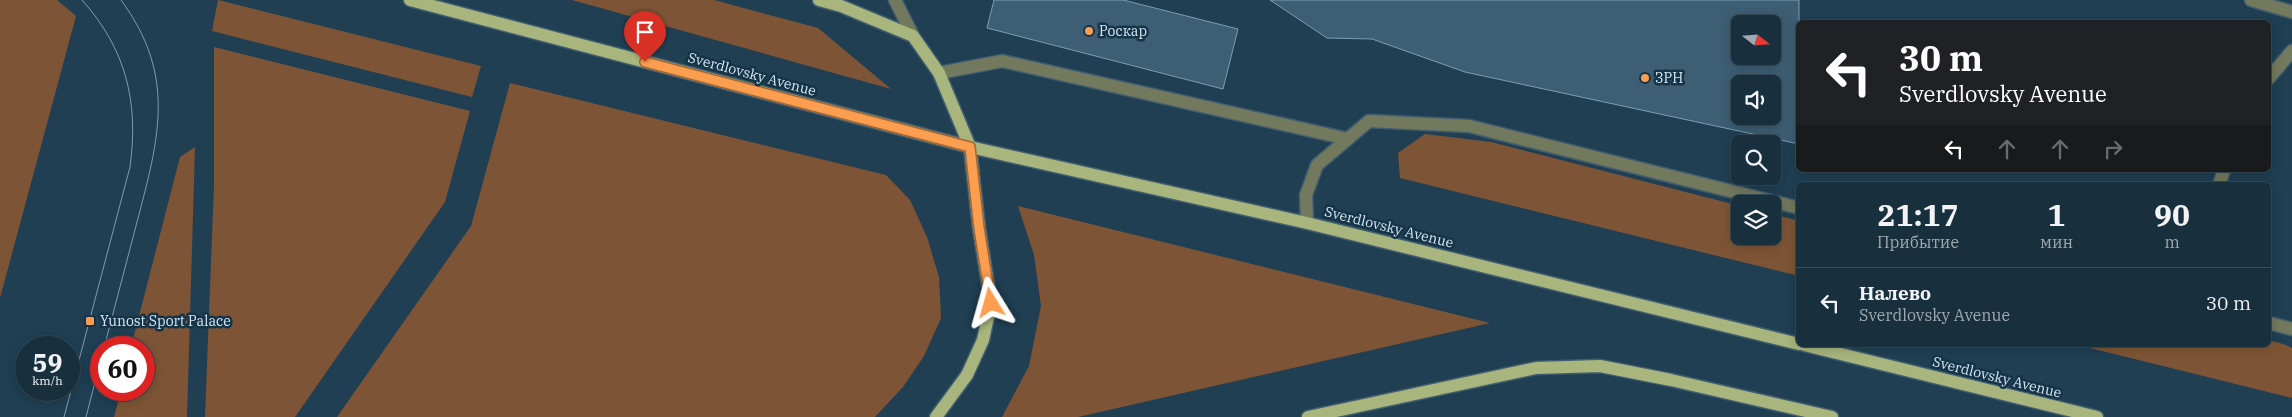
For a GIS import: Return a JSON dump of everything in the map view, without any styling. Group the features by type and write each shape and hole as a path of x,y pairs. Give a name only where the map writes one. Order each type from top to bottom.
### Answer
{"main road":[{"name":"Sverdlovsky Avenue","path":"410,0 970,147 1307,223 1796,343"},
{"path":"819,0 841,6 913,36 939,73 970,147 979,228 991,303 983,340 966,375 936,417"},
{"name":"Sverdlovsky Avenue","path":"1812,347 2097,417"},
{"path":"1308,417 1536,368 1600,366 1832,417"}],"lane":[{"path":"895,0 913,36"},
{"path":"2251,0 2292,12"},
{"path":"2271,76 2292,51"},
{"path":"939,73 1002,61 1348,138"},
{"path":"1307,223 1306,195 1317,165 1369,121 1469,126 1796,207"},
{"path":"2271,324 2292,329"}],"shaded area":[{"path":"0,0 57,0 76,16 0,298"},
{"path":"218,0 481,66 472,97 212,31"},
{"path":"572,0 714,0 818,28 891,89"},
{"path":"214,47 470,111 445,202 295,417 205,417 214,185"},
{"path":"510,83 886,175 910,200 927,237 939,277 941,318 924,356 903,387 875,417 337,417 471,226"},
{"path":"1425,134 1491,142 1731,204 1731,245 1781,245 1781,216 1796,220 1796,275 1400,178 1398,153"},
{"path":"195,147 187,417 114,417 118,401 155,401 155,336 134,336 180,157"},
{"path":"1018,206 1490,323 1078,417 1002,417 1029,366 1041,306 1034,255"},
{"path":"2271,341 2292,348 2292,398 2086,347 2271,347"}],"building":[{"path":"994,0 1123,0 1238,29 1223,89 987,28"},
{"name":"ЗРН","path":"1270,0 1799,0 1799,20 1796,20 1796,143 1781,140 1781,135 1757,135 1465,72 1372,39 1327,38"}],"tram line":[{"path":"64,417 130,167 132,143 130,99 119,57 97,19 82,0"},
{"path":"107,336 152,163 158,108 156,81 150,55 139,28 121,0"},
{"path":"86,417 90,401"}],"place":[{"name":"Роскар","path":"1089,31"},
{"name":"ЗРН","path":"1645,78"},
{"name":"Yunost Sport Palace","path":"90,321"}],"route":[{"path":"645,62 970,147 979,228 986,260 991,303"}]}
